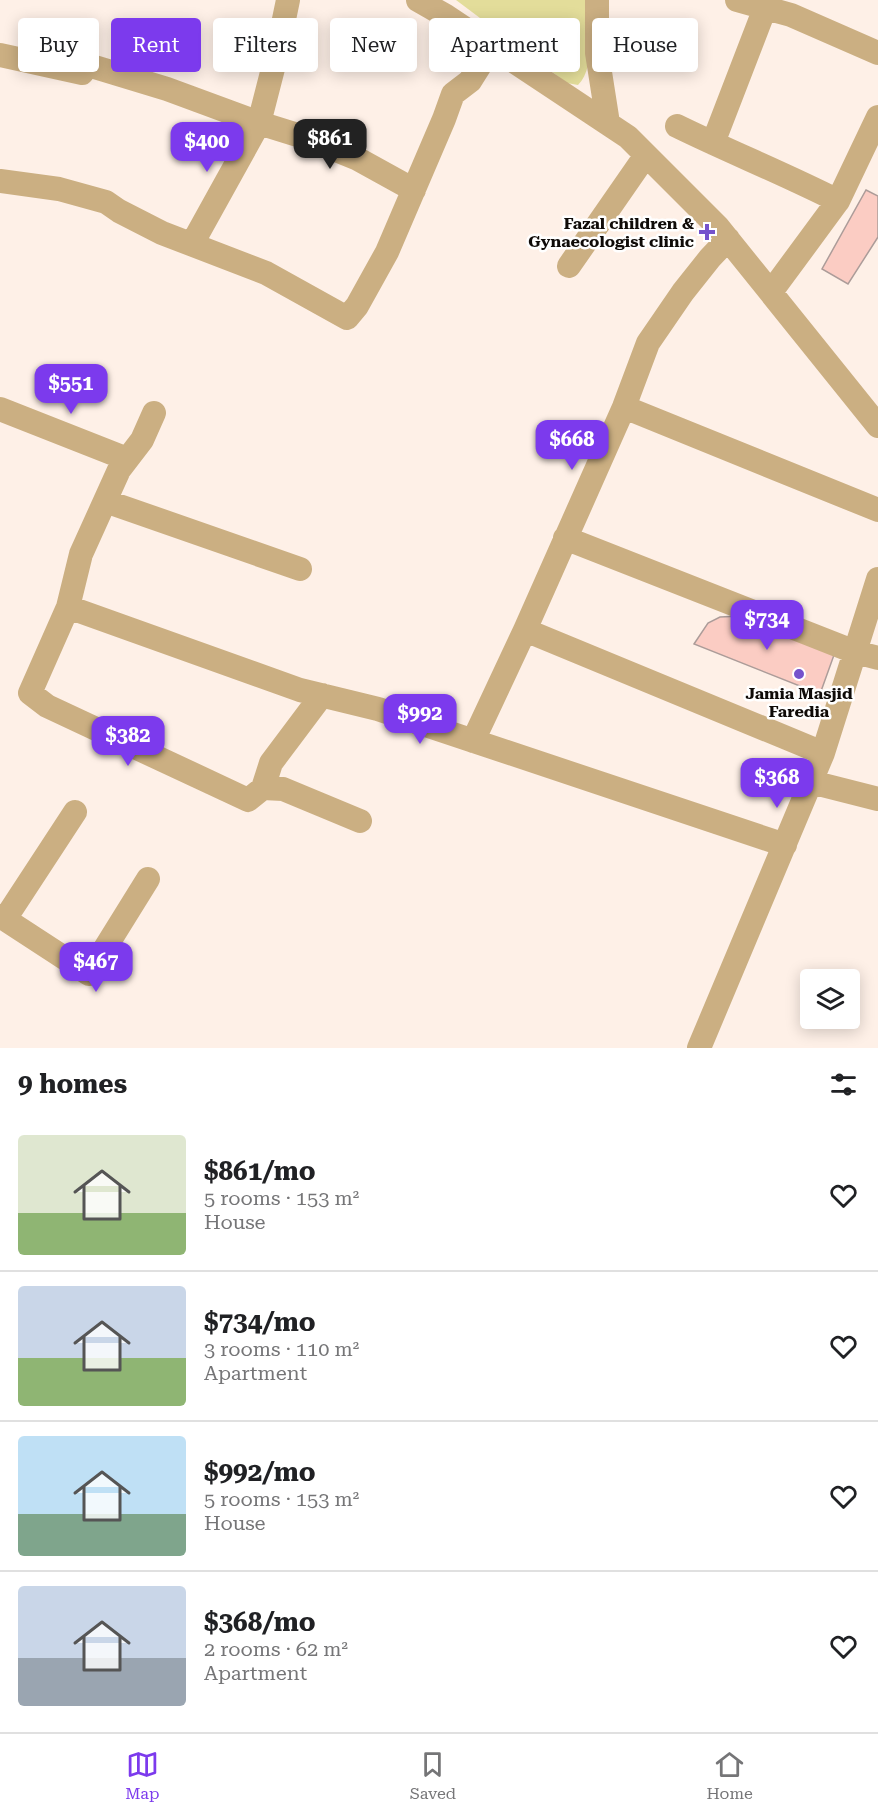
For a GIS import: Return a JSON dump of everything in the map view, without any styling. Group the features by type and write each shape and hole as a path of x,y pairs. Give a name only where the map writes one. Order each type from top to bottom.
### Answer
{"street":[{"path":"192,244 258,123 277,53 288,0"},
{"path":"418,0 447,18"},
{"path":"597,0 598,65 608,123"},
{"path":"737,0 791,15 878,53"},
{"path":"713,143 765,8"},
{"path":"0,55 82,74 88,65 167,88 356,158 414,190"},
{"path":"0,181 59,189 106,202 162,233 266,273 347,318 357,306 387,252 453,94 470,81 476,72"},
{"path":"531,72 628,137 646,155 728,239 878,426"},
{"path":"677,126 785,174 838,201"},
{"path":"771,292 838,201 876,126"},
{"path":"569,266 646,155"},
{"path":"473,741 624,406 648,343 683,292 728,239"},
{"path":"624,406 878,510"},
{"path":"0,409 127,459"},
{"path":"154,413 142,440 119,470 81,554 68,608 30,693 47,706 248,800 263,788 271,763 322,695"},
{"path":"105,501 300,569"},
{"path":"565,538 867,655"},
{"path":"699,1048 823,753 867,655 878,579"},
{"path":"68,608 300,690 378,709 785,844"},
{"path":"525,630 823,753"},
{"path":"811,782 878,800"},
{"path":"263,788 283,789 360,821"},
{"path":"75,812 2,918 89,974 148,879"}],"shaded area":[{"path":"456,0 589,0 590,45 584,77 578,85 567,83 552,72 580,72 580,18 480,18"}],"building":[{"path":"866,190 878,196 878,237 848,284 822,269"},
{"name":"Jamia Masjid Faredia","path":"741,616 834,655 820,694 694,644 708,623 720,617"}],"place":[{"name":"Fazal children & Gynaecologist clinic","path":"707,232"},
{"name":"Jamia Masjid Faredia","path":"799,674"}]}
